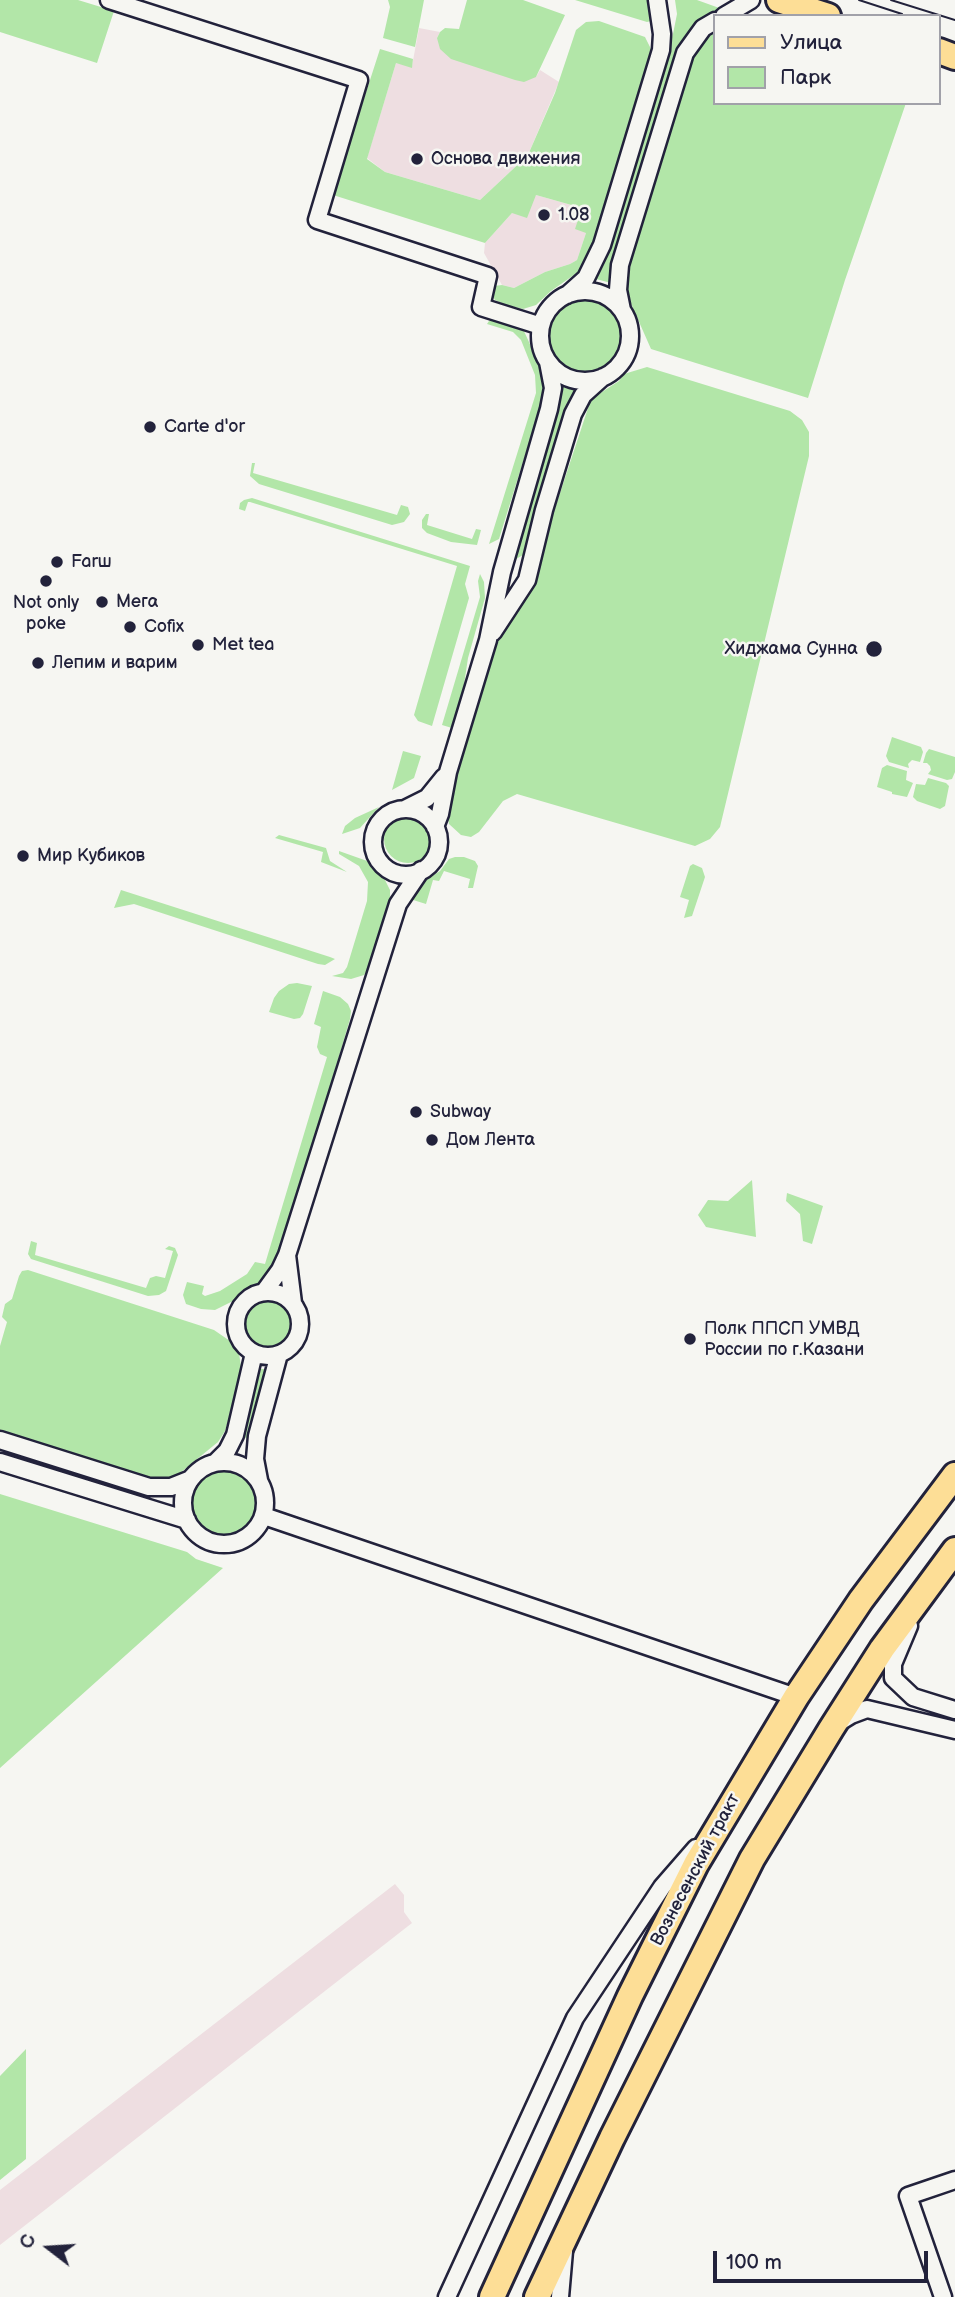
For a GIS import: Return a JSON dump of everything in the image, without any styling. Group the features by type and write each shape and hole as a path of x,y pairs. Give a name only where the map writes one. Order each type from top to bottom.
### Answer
{"main road":[{"path":"779,0 822,14"},
{"name":"Вознесенский тракт","path":"492,2297 630,1996 696,1864 796,1698 860,1600 955,1475"},
{"path":"537,2297 752,1859 882,1649 955,1550"}],"street":[{"path":"109,0 359,80 317,220 488,276 481,307 541,326"},
{"path":"435,827 448,772 488,640 502,572 551,399 553,388 540,338 541,326 546,313 555,302 586,278 602,245 661,50 662,34 657,0"},
{"path":"727,14 751,0"},
{"path":"622,310 618,290 620,265 685,53 703,28 713,22"},
{"path":"488,640 527,580 544,510 573,414 583,395 618,367 628,348 629,323 622,310 611,299 597,292 582,291 567,295"},
{"path":"548,362 559,373 573,379 588,381 603,377"},
{"path":"502,572 523,564 535,552"},
{"path":"422,870 401,874 382,865 373,848 374,832 386,816 428,798 448,772"},
{"path":"287,1255 299,1332 288,1349 279,1354 262,1356 247,1349 238,1336 237,1317 240,1307 247,1300 264,1292 287,1255 398,904 437,851 438,834 435,827 422,814 405,809"},
{"path":"391,871 398,904"},
{"path":"264,1292 276,1293 293,1303"},
{"path":"215,1463 227,1451 235,1435 254,1353"},
{"path":"191,1479 183,1508 187,1520 201,1537 225,1545 245,1539 259,1525 266,1504 255,1459 257,1436 279,1354"},
{"path":"0,1440 149,1487 171,1487 191,1479 204,1467 226,1462 246,1468 259,1480"},
{"path":"0,1462 187,1520"},
{"path":"264,1516 796,1698"},
{"path":"921,1595 893,1664 893,1678 913,1697 955,1710"},
{"path":"831,1729 851,1715 867,1709 955,1730"},
{"path":"447,2297 575,2018 662,1887 723,1817"},
{"path":"943,2297 908,2196 955,2180"},
{"path":"560,2297 565,2236"}],"shaded area":[{"path":"419,28 440,32 437,38 536,77 540,70 559,82 528,155 480,200 385,172 367,158 396,63 412,66"},
{"path":"536,195 582,208 586,233 577,260 514,288 502,285 484,253 485,243 512,213"},
{"path":"395,1884 404,1895 404,1912 412,1923 0,2245 0,2190"}],"green space":[{"path":"0,0 78,0 114,11 97,63 0,32"},
{"path":"388,0 424,0 415,47 383,38 390,7"},
{"path":"467,0 523,0 565,15 536,77 524,82 515,80 451,59 440,49 437,38 440,32 445,28 459,29"},
{"path":"575,0 652,0 655,20 647,22"},
{"path":"675,0 697,0 722,9 696,25 685,37 611,271 611,283 596,279 673,34 677,14"},
{"path":"599,21 645,37 652,51 590,252 581,270 536,305 523,309 506,305 495,300 492,294 494,286 514,288 577,260 586,233 575,229 582,208 536,195 527,218 512,213 485,243 333,195 380,49 413,59 412,68 396,63 367,159 385,172 480,200 528,155 555,93 576,30 586,22"},
{"path":"713,33 713,105 905,105 808,398 651,349 625,290 626,276 693,59 704,40"},
{"path":"586,300 607,306 617,316 623,337 617,358 607,368 586,374 565,368 555,358 549,337 555,316 565,306"},
{"path":"495,320 523,329 546,379 541,404 499,539 489,544 536,393 535,375 521,340 513,332 487,324"},
{"path":"647,367 790,411 802,420 809,432 809,456 720,827 710,839 695,846 517,794 503,801 479,832 471,837 461,835 449,824 446,807 501,624 534,572 591,399 619,381 624,374"},
{"path":"562,386 576,391 572,396 523,555 511,562"},
{"path":"252,463 255,463 253,473 397,515 401,505 408,507 410,514 404,522 392,525 259,484 250,476"},
{"path":"252,498 470,566 465,584 469,598 432,726 418,721 414,715 457,566 250,502 245,511 239,509 240,503"},
{"path":"429,514 427,525 472,539 476,529 481,530 477,545 451,542 427,533 422,528 422,520"},
{"path":"480,574 484,582 485,598 468,658 462,698 452,728 442,725 480,597"},
{"path":"892,737 921,747 923,752 920,762 912,760 908,764 909,768 889,762 886,756"},
{"path":"929,749 955,757 952,779 928,774 930,766 923,763"},
{"path":"403,751 421,756 414,778 392,790"},
{"path":"887,765 907,771 906,780 913,783 907,797 877,787 882,768"},
{"path":"928,778 949,786 945,806 940,809 913,797 916,784 925,785"},
{"path":"379,807 360,828 342,834 345,826 355,818"},
{"path":"408,815 425,822 432,839 425,856 408,863 391,856 384,839 391,822"},
{"path":"279,835 326,848 330,861 347,872 321,862 323,852 275,838"},
{"path":"339,851 370,862 383,876 390,890 390,898 368,969 364,975 351,979 332,976 343,973 347,967 367,901 368,882 359,866 339,854"},
{"path":"455,857 475,861 478,866 473,888 468,888 470,879 444,871 439,881 433,880 426,904 410,899 365,1040 363,1039 409,898 418,885 440,871 449,859"},
{"path":"693,864 702,868 705,877 692,916 684,918 689,900 680,897"},
{"path":"121,890 335,959 325,965 318,964 134,904 114,908"},
{"path":"289,984 312,986 300,1018 294,1019 269,1012 279,991"},
{"path":"323,991 340,997 348,1004 350,1019 276,1271 269,1279 243,1290 233,1301 215,1310 186,1304 183,1295 187,1282 204,1286 202,1294 205,1296 220,1291 247,1274 255,1262 265,1264 327,1057 320,1054 317,1047 321,1027 314,1024"},
{"path":"752,1180 756,1237 706,1227 698,1215 708,1200 728,1201"},
{"path":"787,1193 823,1206 812,1244 803,1241 800,1214 786,1201"},
{"path":"31,1241 37,1243 35,1255 146,1288 150,1278 165,1278 173,1251 165,1249 169,1246 175,1248 178,1255 166,1291 148,1296 31,1259 28,1254"},
{"path":"28,1270 214,1330 230,1341 239,1353 242,1374 225,1431 218,1442 175,1477 166,1481 154,1480 0,1433 0,1346 7,1322 2,1317 5,1304 12,1299 19,1276 22,1271"},
{"path":"270,1300 280,1302 288,1308 294,1316 294,1336 288,1344 280,1350 270,1352 260,1350 252,1344 246,1336 244,1326 246,1316 252,1308 260,1302"},
{"path":"261,1369 272,1369 250,1437 247,1439 241,1434"},
{"path":"224,1468 249,1478 259,1503 249,1528 224,1538 199,1528 189,1503 199,1478"},
{"path":"0,1494 187,1552 196,1559 223,1568 0,1768"},
{"path":"26,2049 26,2159 0,2180 0,2076"}],"tram line":[{"path":"859,0 902,14"},
{"path":"891,0 936,14"},
{"path":"941,16 955,20"}],"place":[{"name":"Основа движения","path":"417,159"},
{"name":"1.08","path":"544,215"},
{"name":"Carte d'or","path":"150,427"},
{"name":"Farш","path":"57,562"},
{"name":"Not only poke","path":"46,581"},
{"name":"Мега","path":"102,602"},
{"name":"Cofix","path":"130,627"},
{"name":"Met tea","path":"198,645"},
{"name":"Хиджама Сунна","path":"874,649"},
{"name":"Лепим и варим","path":"38,663"},
{"name":"Мир Кубиков","path":"23,856"},
{"name":"Subway","path":"416,1112"},
{"name":"Дом Лента","path":"432,1140"},
{"name":"Полк ППСП УМВД России по г.Казани","path":"690,1339"}]}
